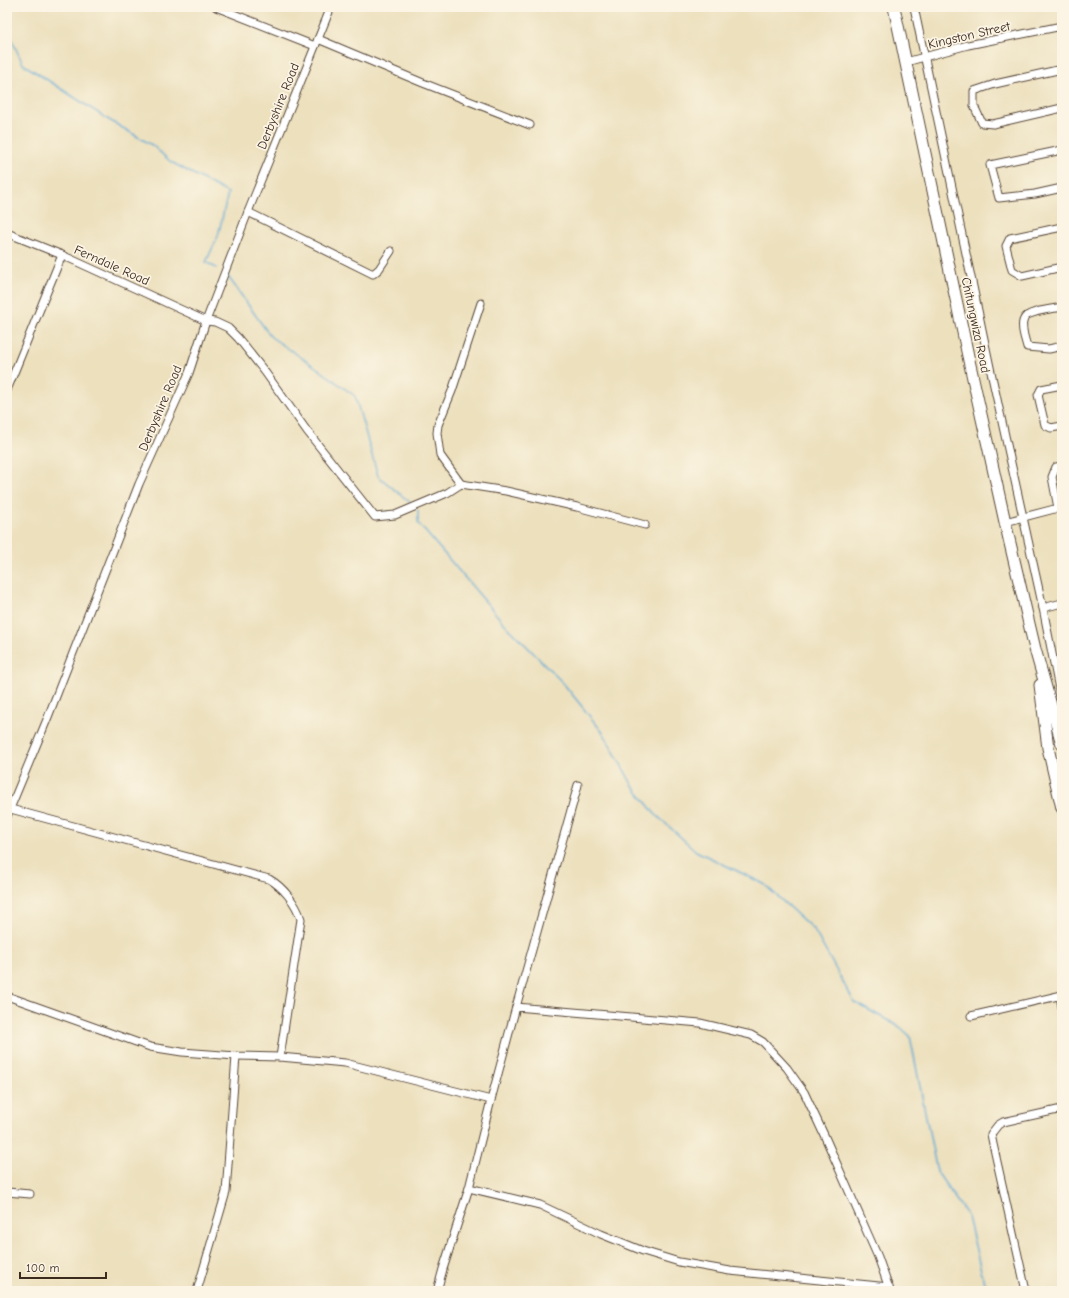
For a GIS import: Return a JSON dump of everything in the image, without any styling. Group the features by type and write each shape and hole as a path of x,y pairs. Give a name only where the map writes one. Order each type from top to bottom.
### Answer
{"main road":[{"name":"Chitungwiza Road","path":"894,7 921,127 968,356 1035,649"},
{"path":"1035,649 1062,744"},
{"path":"1035,649 1048,748 1062,808"}],"street":[{"path":"216,7 317,43 530,124"},
{"name":"Derbyshire Road","path":"7,816 8,808 48,717 140,484 189,373 206,321 248,212 331,7"},
{"path":"914,7 991,372 1024,517 1062,704"},
{"name":"Kingston Street","path":"906,62 968,46 1062,26"},
{"path":"1062,69 995,84 974,91 974,106 982,123 994,124 1062,108"},
{"path":"1062,150 990,165 999,198 1035,194 1062,188"},
{"path":"248,212 373,274 379,269 391,251"},
{"path":"1062,227 1010,238 1006,246 1012,270 1022,276 1062,267"},
{"name":"Ferndale Road","path":"7,233 62,255 206,321 214,322 228,328 238,338 265,372 307,430 375,518 395,515 447,493 462,484"},
{"path":"7,390 62,255"},
{"path":"480,303 452,391 438,425 437,433 440,455 462,484 506,491 577,507 645,525"},
{"path":"1062,307 1027,314 1023,319 1023,329 1027,347 1049,349 1062,346"},
{"path":"1062,385 1041,390 1038,395 1045,425 1051,428 1062,426"},
{"path":"1006,522 1060,508 1052,477 1056,467 1062,466"},
{"path":"1043,608 1062,603"},
{"path":"437,1291 469,1188 516,1007 578,785"},
{"path":"8,808 268,879 278,886 296,906 301,919 280,1057"},
{"path":"7,996 150,1046 182,1052 236,1056 280,1057 345,1064 491,1100"},
{"path":"971,1016 1061,996 1062,1007"},
{"path":"469,1188 540,1206 601,1234 643,1251 679,1262 730,1271 889,1289 878,1257 826,1137 804,1092 787,1068 763,1042 752,1035 700,1023 516,1007"},
{"path":"197,1291 226,1192 236,1056"},
{"path":"1026,1291 991,1134 998,1125 1003,1122 1062,1109"},
{"path":"7,1192 30,1194"}],"waterway":[{"path":"7,34 10,36 23,64 109,120 152,145 171,162 228,193 218,236 206,262 216,268"},
{"path":"227,275 271,337 355,396 378,476 412,504"},
{"path":"418,510 418,523 502,621 563,683 604,734 633,786 655,814 696,851 764,884 814,930 854,1002 900,1027 910,1036 937,1172 968,1217 986,1291"}]}
